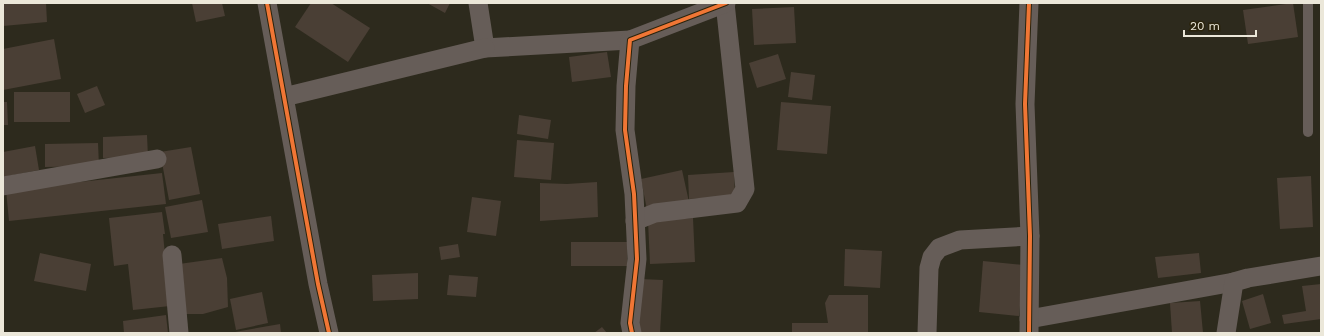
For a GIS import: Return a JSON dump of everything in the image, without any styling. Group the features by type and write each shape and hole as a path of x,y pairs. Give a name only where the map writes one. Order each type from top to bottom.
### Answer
{"street":[{"path":"267,3 318,284 329,333"},
{"path":"478,3 485,48"},
{"path":"284,97 485,48 630,40 726,3 745,189 737,203 655,213 635,221"},
{"path":"1029,3 1025,104 1030,236 1029,326 1248,278 1321,266"},
{"path":"630,40 626,86 625,130 634,194 637,259 630,323 632,333"},
{"path":"3,186 157,159"},
{"path":"927,333 929,268 932,257 939,248 960,240 1030,236"},
{"path":"172,255 179,333"},
{"path":"1226,333 1234,282"}],"lane":[{"path":"1308,3 1308,132"}],"building":[{"path":"3,3 46,3 47,22 3,26"},
{"path":"192,3 222,3 225,16 196,22"},
{"path":"311,3 331,3 370,28 348,62 295,27"},
{"path":"427,3 450,3 445,13"},
{"path":"1293,3 1298,37 1248,44 1243,10"},
{"path":"794,7 796,43 754,45 752,9"},
{"path":"54,39 61,79 3,90 3,49"},
{"path":"607,52 611,77 572,82 569,57"},
{"path":"778,54 786,79 757,88 749,63"},
{"path":"791,72 815,75 812,100 788,97"},
{"path":"97,86 105,105 85,113 77,94"},
{"path":"14,92 70,92 70,122 14,122"},
{"path":"3,102 7,102 8,125 3,125"},
{"path":"781,102 831,106 827,154 777,150"},
{"path":"519,115 551,120 548,139 517,134"},
{"path":"147,135 148,157 103,158 103,137"},
{"path":"517,140 554,143 551,180 514,177"},
{"path":"98,143 99,166 45,167 45,144"},
{"path":"35,146 39,170 3,177 3,152"},
{"path":"191,147 200,194 169,200 160,152"},
{"path":"682,170 689,202 647,210 641,179"},
{"path":"734,172 735,196 689,199 688,175"},
{"path":"162,173 166,204 9,221 6,190"},
{"path":"1311,176 1313,227 1280,229 1277,178"},
{"path":"597,182 598,217 540,221 540,183 567,184"},
{"path":"472,197 501,201 496,236 467,232"},
{"path":"202,200 208,232 171,238 165,207"},
{"path":"162,212 170,306 133,310 128,264 114,266 109,218"},
{"path":"271,216 274,241 222,249 218,224"},
{"path":"693,218 695,262 650,264 648,221"},
{"path":"571,242 627,242 627,266 571,266"},
{"path":"458,244 460,257 441,260 439,247"},
{"path":"845,249 882,251 880,288 844,286"},
{"path":"40,253 91,264 86,291 34,281"},
{"path":"1199,253 1201,273 1158,278 1155,257"},
{"path":"222,258 227,278 228,307 203,314 185,314 179,264"},
{"path":"983,261 1024,265 1019,316 979,312"},
{"path":"418,273 418,299 373,301 372,275"},
{"path":"449,275 478,277 476,297 447,295"},
{"path":"640,279 663,280 660,333 637,333"},
{"path":"1321,284 1321,319 1284,324 1282,315 1306,311 1302,286"},
{"path":"262,292 268,323 236,330 230,299"},
{"path":"1263,294 1271,323 1250,329 1242,301"},
{"path":"829,295 868,295 868,332 792,333 792,323 828,323 825,303"},
{"path":"1200,301 1203,333 1172,333 1170,303"},
{"path":"166,315 168,333 124,333 123,321"},
{"path":"280,324 281,333 235,333 235,332"},
{"path":"602,327 607,333 594,333"}],"cycle path":[{"path":"267,3 318,284 329,333"},
{"path":"632,333 630,323 637,259 634,194 625,130 626,86 630,40 726,3"},
{"path":"1029,3 1025,104 1030,236 1029,333"}]}
